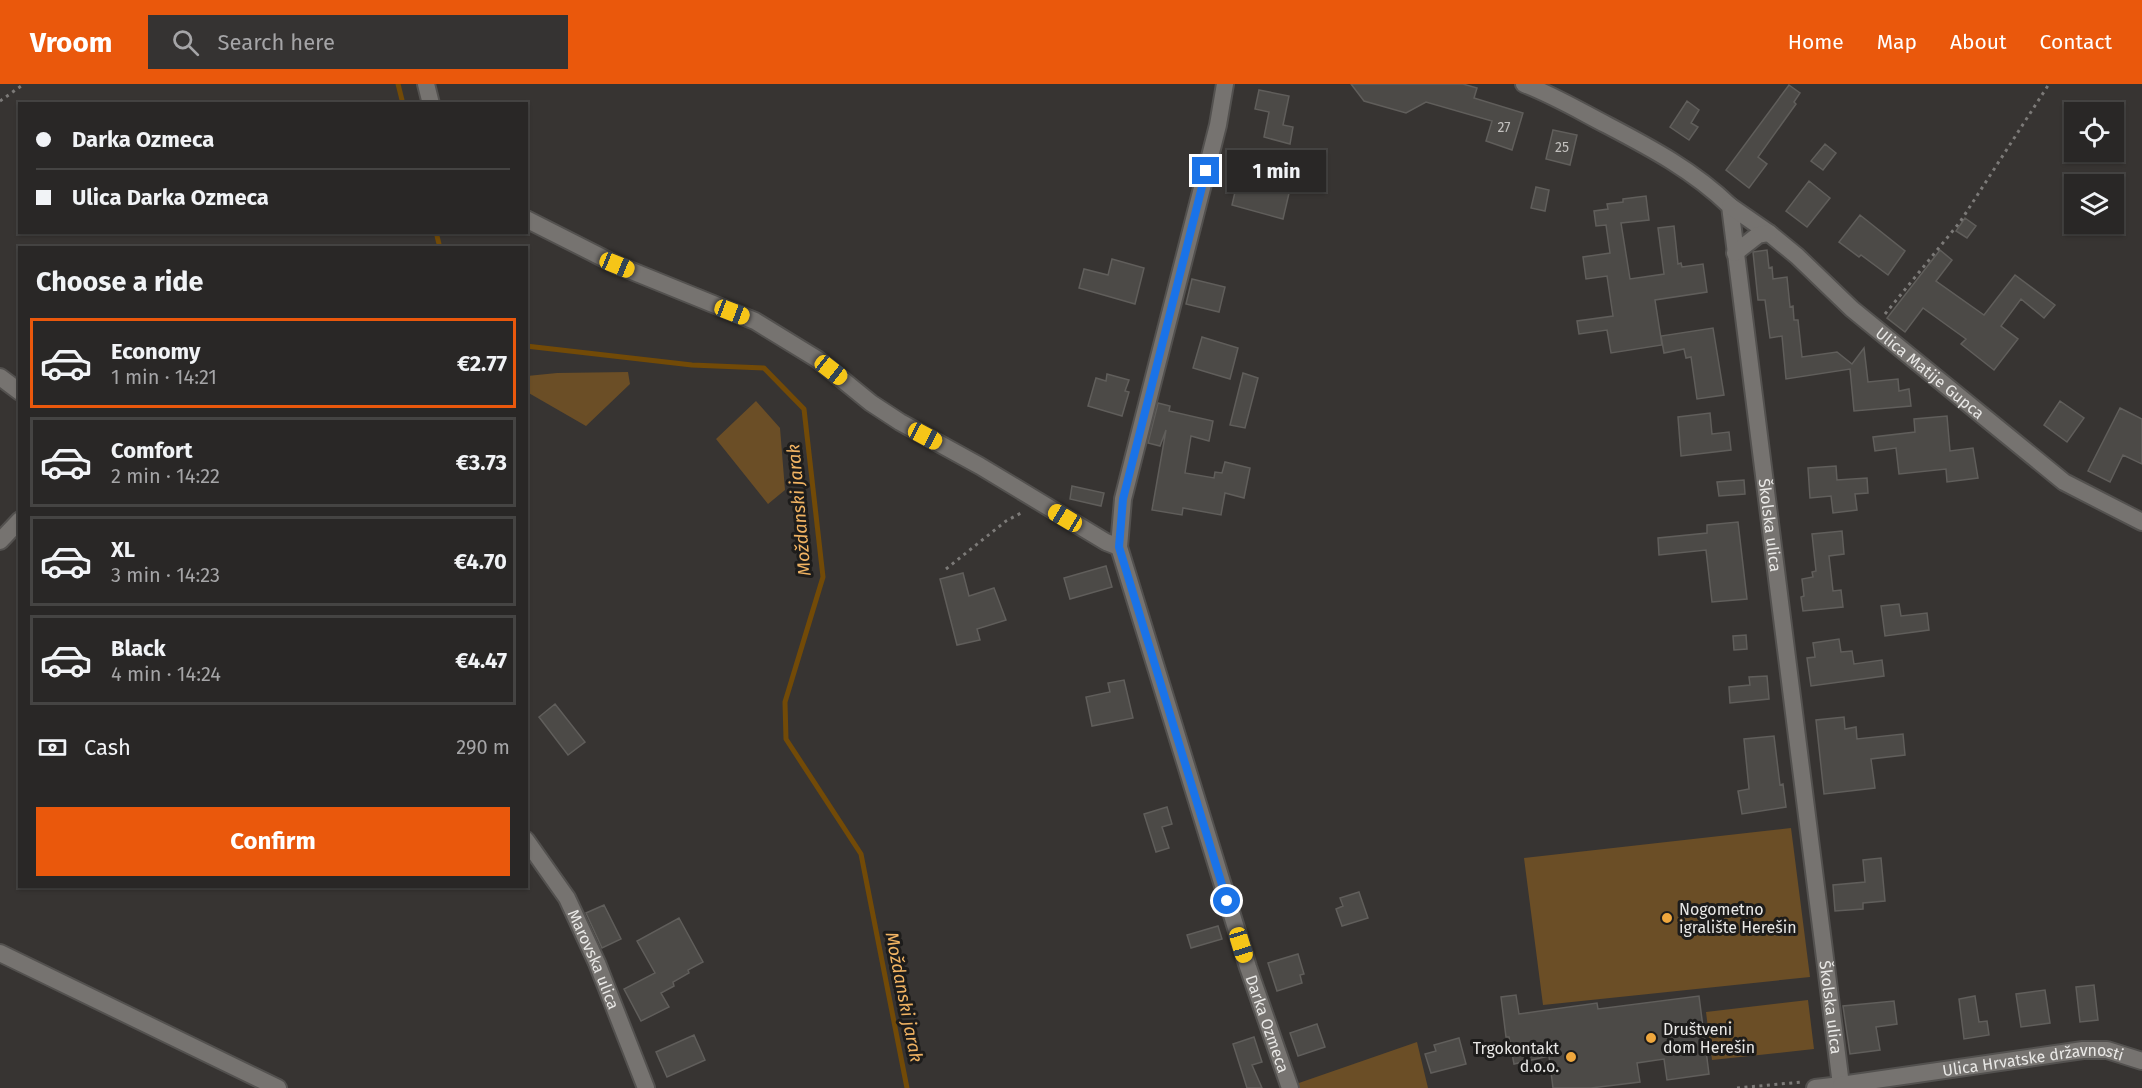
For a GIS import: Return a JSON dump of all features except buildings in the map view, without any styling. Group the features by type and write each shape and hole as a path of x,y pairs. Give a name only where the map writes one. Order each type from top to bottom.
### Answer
{"street":[{"path":"426,84 430,102"},
{"path":"528,220 617,265 755,321 817,359 871,403 900,422 980,466 1106,542 1119,547 1123,499 1218,125 1225,84"},
{"path":"1524,84 1652,148 1713,189 1730,206"},
{"name":"Ulica Matije Gupca","path":"1730,206 1797,256 1874,327 2064,482 2142,522"},
{"name":"Školska ulica","path":"1730,206 1841,1085"},
{"path":"1735,253 1758,235 1769,233"},
{"path":"0,376 17,391"},
{"path":"0,541 18,522"},
{"name":"Darka Ozmeca","path":"1119,547 1248,967 1290,1088"},
{"name":"Marovska ulica","path":"528,843 567,898 597,963 646,1088"},
{"path":"0,953 278,1088"},
{"name":"Ulica Hrvatske državnosti","path":"1815,1088 2083,1050 2108,1050 2142,1061"}],"path":[{"path":"0,101 24,84"},
{"path":"1874,327 1960,222 2049,84"},
{"path":"946,569 1006,521 1027,510 1045,505"}],"shaded area":[{"path":"628,372 630,384 586,426 528,393 528,376"},
{"path":"756,401 780,428 785,490 768,504 716,439"},
{"name":"Nogometno igralište Herešin","path":"1791,828 1810,977 1543,1005 1524,858"},
{"path":"1808,1000 1814,1049 1712,1060 1706,1012"},
{"path":"1417,1042 1428,1088 1297,1088 1296,1084"}],"waterway":[{"name":"Moždanski jarak","path":"398,84 402,102"},
{"name":"Moždanski jarak","path":"436,234 440,246"},
{"name":"Moždanski jarak","path":"528,346 692,365 764,368 804,409 823,577 785,702 786,739 861,854 907,1088"}],"place":[{"name":"Nogometno igralište Herešin","path":"1667,918"},
{"name":"Društveni dom Herešin","path":"1651,1038"},
{"name":"Trgokontakt d.o.o.","path":"1571,1057"}],"route":[{"path":"1206,171 1123,499 1119,547 1227,901"}]}
